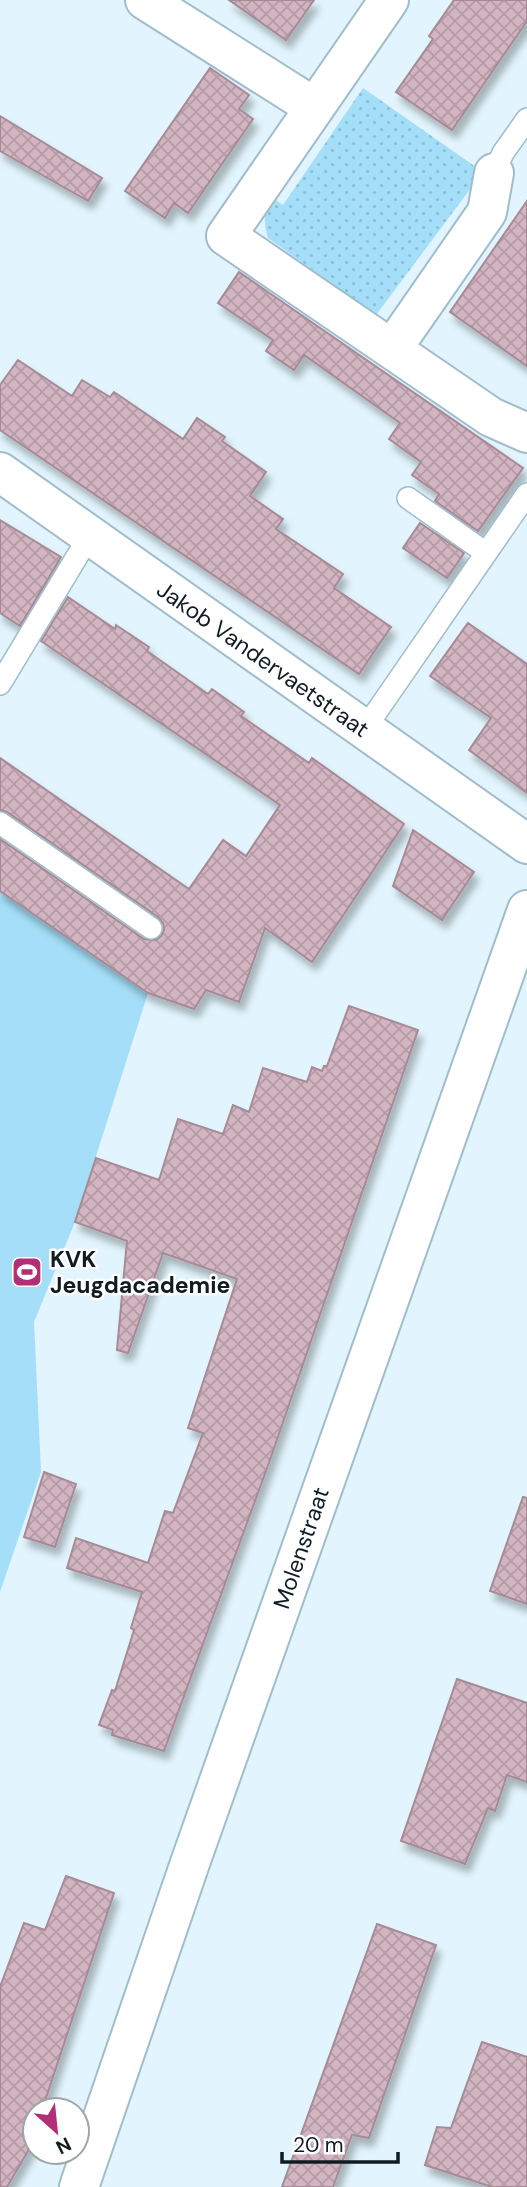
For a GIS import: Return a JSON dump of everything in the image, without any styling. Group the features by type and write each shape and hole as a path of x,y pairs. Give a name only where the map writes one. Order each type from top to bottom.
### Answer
{"street":[{"path":"145,0 314,107"},
{"path":"389,0 226,236 491,417 527,433"},
{"path":"392,349 487,212 494,173"},
{"name":"Jakob Vandervaetstraat","path":"0,472 527,844"},
{"name":"Molenstraat","path":"79,2187 190,1863 527,910"}],"lane":[{"path":"494,173 503,153 527,119"},
{"path":"364,730 527,495"},
{"path":"408,498 486,553"},
{"path":"0,684 90,535"},
{"path":"0,823 151,928"}],"shaded area":[{"path":"363,88 483,172 376,315 268,238 265,222 270,196 283,205"},
{"name":"KVK Jeugdacademie","path":"0,891 148,993 75,1222 34,1322 41,1472 0,1592"}],"building":[{"path":"229,0 314,0 286,40"},
{"path":"454,0 527,0 527,21 452,130 396,92 433,39 429,36"},
{"path":"210,68 249,95 239,109 253,119 188,213 174,203 165,218 125,191"},
{"path":"0,116 102,178 88,201 0,151"},
{"path":"527,201 527,366 450,312"},
{"path":"239,272 523,468 478,531 435,501 439,494 412,475 421,462 389,439 400,423 304,355 294,370 266,351 273,340 218,303"},
{"path":"18,360 72,396 82,380 110,397 114,392 183,439 197,418 225,437 222,441 266,472 250,496 283,519 276,529 343,574 334,588 391,627 359,674 0,430 0,385"},
{"path":"0,520 61,557 20,626 0,613"},
{"path":"420,523 464,553 447,578 403,548"},
{"path":"68,597 115,629 116,625 149,647 147,651 208,694 212,689 244,712 241,716 309,763 312,758 404,824 312,962 265,928 239,1002 206,990 194,1009 148,993 0,891 0,839 144,939 156,940 164,930 158,917 7,812 0,810 0,758 189,889 223,840 246,856 280,805 41,641"},
{"path":"468,623 527,664 527,793 469,750 491,718 430,676"},
{"path":"413,830 474,872 442,920 393,886"},
{"path":"349,1006 418,1030 271,1457 164,1751 112,1735 113,1730 99,1725 112,1690 115,1691 134,1630 131,1628 142,1592 67,1568 76,1538 148,1563 165,1511 173,1513 203,1433 188,1428 237,1279 163,1253 128,1353 117,1350 127,1241 75,1222 96,1158 159,1180 178,1119 223,1134 233,1105 249,1112 263,1068 307,1082 312,1067 322,1071 324,1066 327,1066"},
{"path":"44,1472 76,1484 55,1547 24,1537"},
{"path":"523,1497 527,1498 527,1604 490,1591"},
{"path":"457,1679 527,1703 527,1782 507,1775 495,1811 488,1808 465,1864 401,1841"},
{"path":"66,1876 114,1893 47,2096 21,2096 21,2163 7,2187 0,2187 0,1987 24,1923 45,1930"},
{"path":"377,1924 436,1945 369,2138 352,2135 333,2187 282,2187"},
{"path":"482,2042 527,2057 527,2187 492,2187 425,2165 437,2127 451,2128"}],"place":[{"name":"KVK Jeugdacademie","path":"27,1272"}]}
